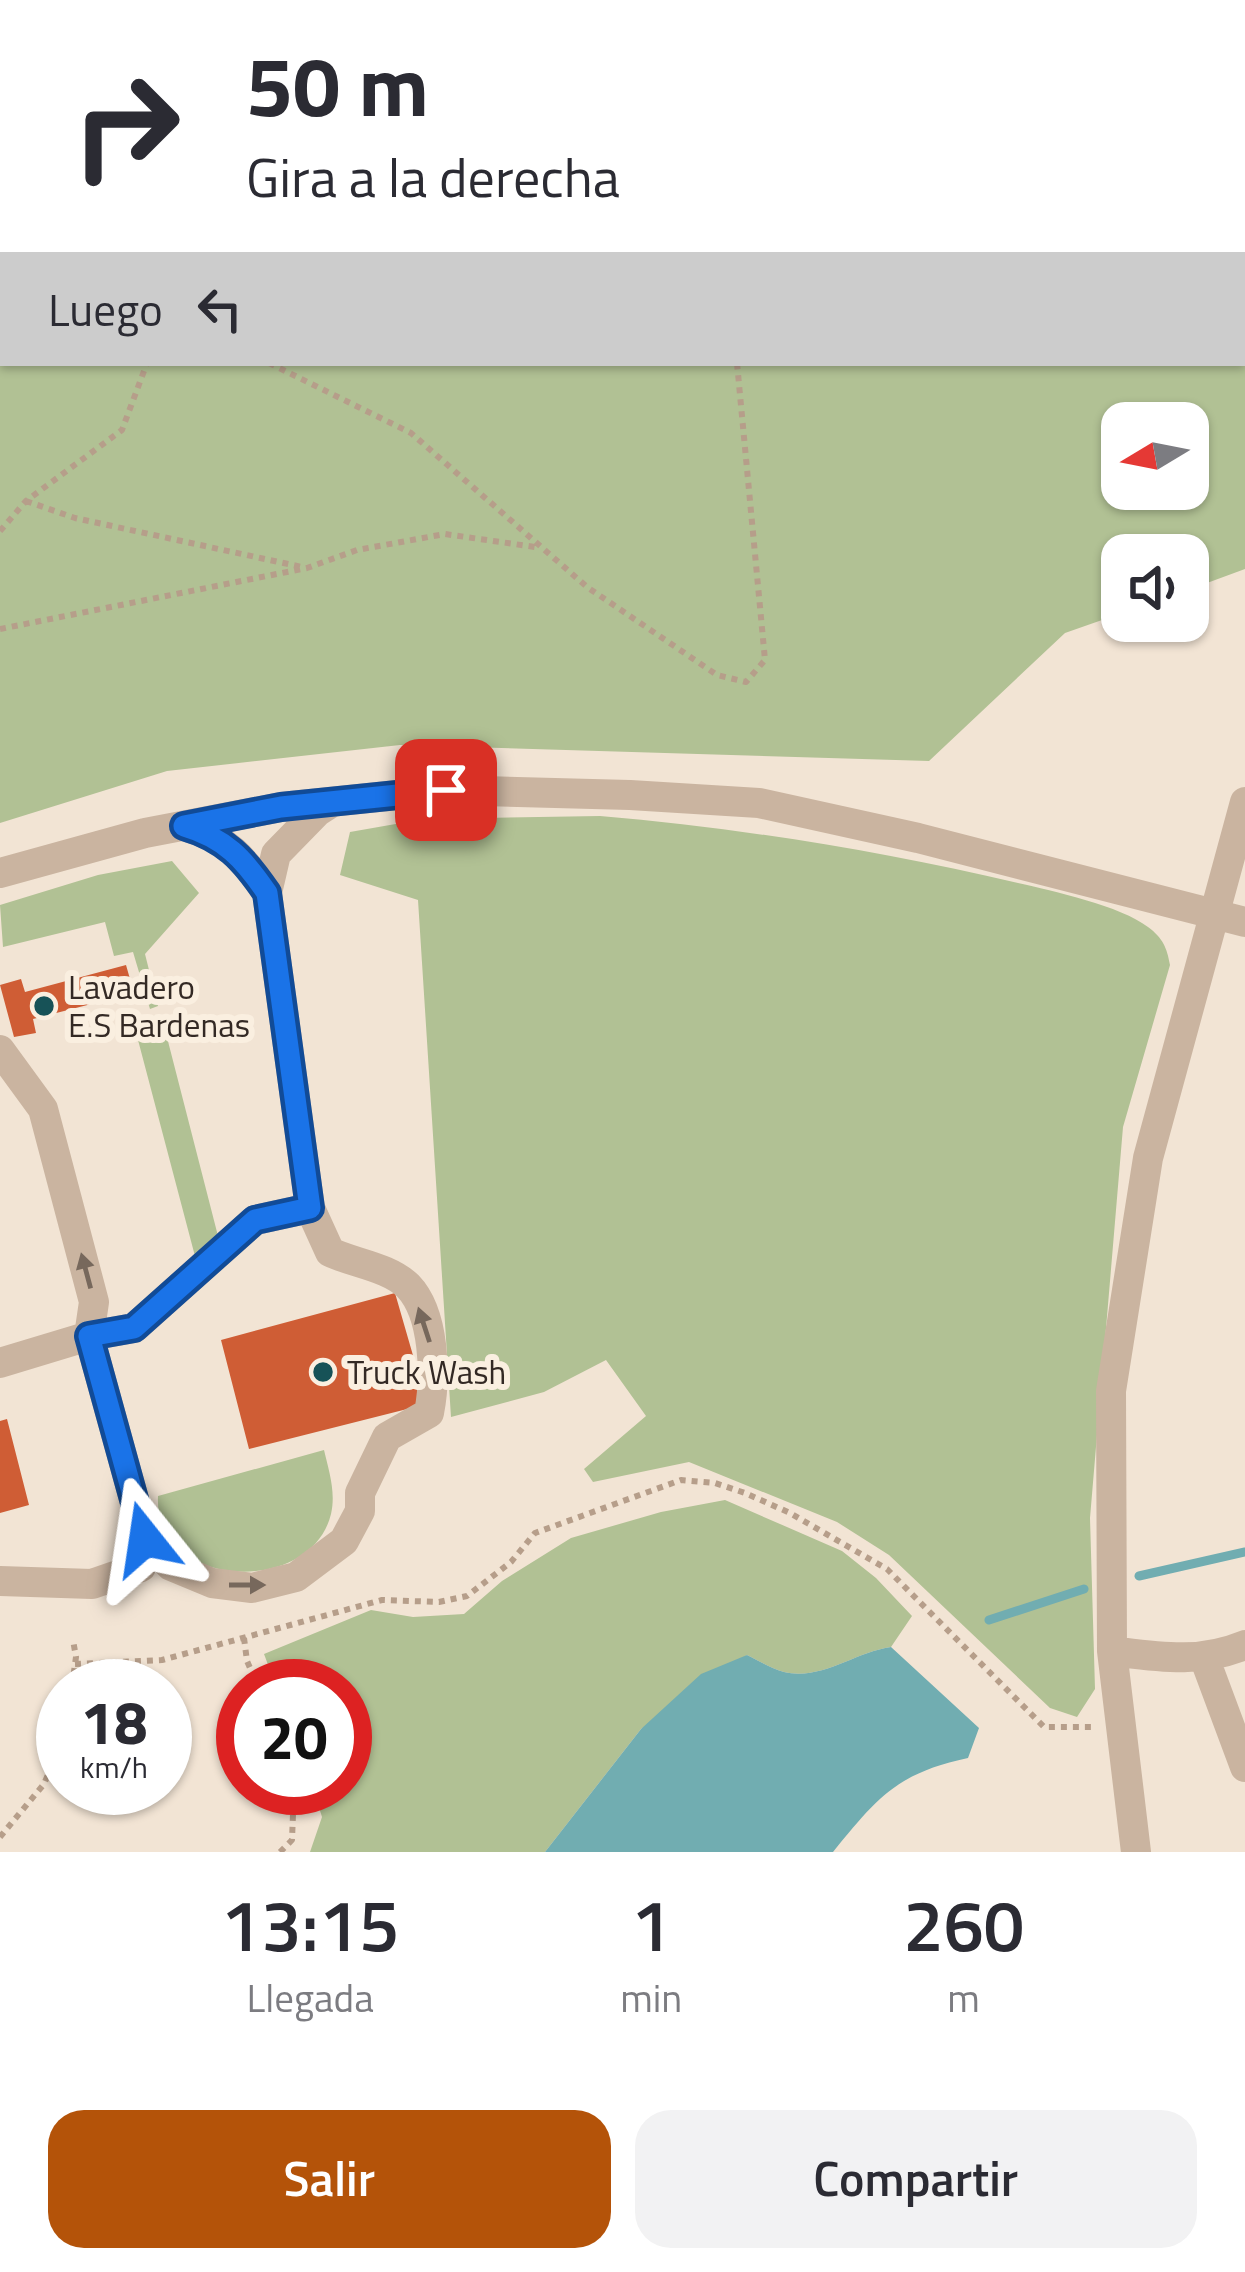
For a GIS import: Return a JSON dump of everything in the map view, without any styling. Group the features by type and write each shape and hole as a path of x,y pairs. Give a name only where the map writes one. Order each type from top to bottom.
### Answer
{"street":[{"path":"0,873 184,826 333,802 446,790 631,795 759,803 918,838 1245,922"},
{"path":"145,1539 171,1566 212,1583 252,1588 296,1577 344,1541 360,1510 360,1492 387,1437 429,1413 435,1381 428,1330 409,1287 387,1272 329,1252 310,1208 267,893 276,854 316,812 333,802"},
{"path":"1136,1852 1112,1651 1111,1391 1148,1158 1245,802"},
{"path":"184,826 228,844 267,893"},
{"path":"0,1051 43,1108 94,1302 89,1336 145,1539 141,1568 92,1584 0,1580"},
{"path":"0,1363 89,1336 134,1328 255,1220 310,1208"},
{"path":"1112,1651 1185,1660 1245,1645"},
{"path":"1204,1658 1245,1767"}],"path":[{"path":"0,532 26,500 122,430 146,366"},
{"path":"275,366 411,433 586,586 717,675 746,682 765,660 737,366"},
{"path":"26,500 75,518 307,568"},
{"path":"0,629 307,568 357,550 446,535 538,548"},
{"path":"166,1659 382,1600 439,1602 467,1596 511,1562 535,1533 680,1480 715,1483 790,1513 887,1569 1044,1727 1121,1728"},
{"path":"244,1638 247,1659"},
{"path":"73,1640 75,1659"},
{"path":"0,1837 36,1794"},
{"path":"280,1852 292,1840 293,1815"}],"green space":[{"path":"0,366 1245,366 1245,569 1209,582 1209,534 1101,534 1101,620 1065,633 929,761 400,745 167,771 0,823"},
{"path":"600,816 810,842 1018,883 1121,912 1148,927 1164,944 1170,965 1123,1127 1090,1518 1095,1689 1077,1717 1050,1708 889,1555 837,1522 689,1462 593,1482 584,1469 646,1416 606,1360 544,1392 451,1417 418,900 340,875 350,832 424,819"},
{"path":"172,861 199,893 145,954 158,1006 150,1009 133,952 114,956 105,922 3,947 0,905 98,875"},
{"path":"161,1014 218,1236 196,1260 133,1021"},
{"path":"324,1450 332,1490 331,1514 318,1541 295,1559 266,1570 205,1565 180,1550 163,1527 158,1496"},
{"path":"725,1500 842,1551 912,1616 891,1647 811,1673 779,1671 747,1655 641,1729 545,1852 310,1852 321,1815 372,1815 372,1659 266,1659 264,1654 371,1610 413,1617 464,1614 502,1581 571,1538 661,1512"}],"water":[{"path":"891,1647 979,1728 968,1758 923,1771 890,1790 833,1852 545,1852 641,1729 701,1674 747,1655 784,1672 811,1673"}],"building":[{"name":"Lavadero E.S Bardenas","path":"126,965 134,993 33,1019 36,1033 14,1037 0,985 21,979 25,992"},
{"name":"Truck Wash","path":"395,1293 427,1404 249,1449 221,1340"},
{"path":"7,1419 29,1505 0,1513 0,1421"}],"waterway":[{"path":"1139,1576 1245,1552"},
{"path":"989,1620 1084,1589"}],"place":[{"name":"Lavadero E.S Bardenas","path":"44,1006"},
{"name":"Truck Wash","path":"323,1372"}],"route":[{"path":"145,1539 89,1336 134,1328 255,1220 310,1208 267,893 228,844 184,826 281,807 446,790"}]}
